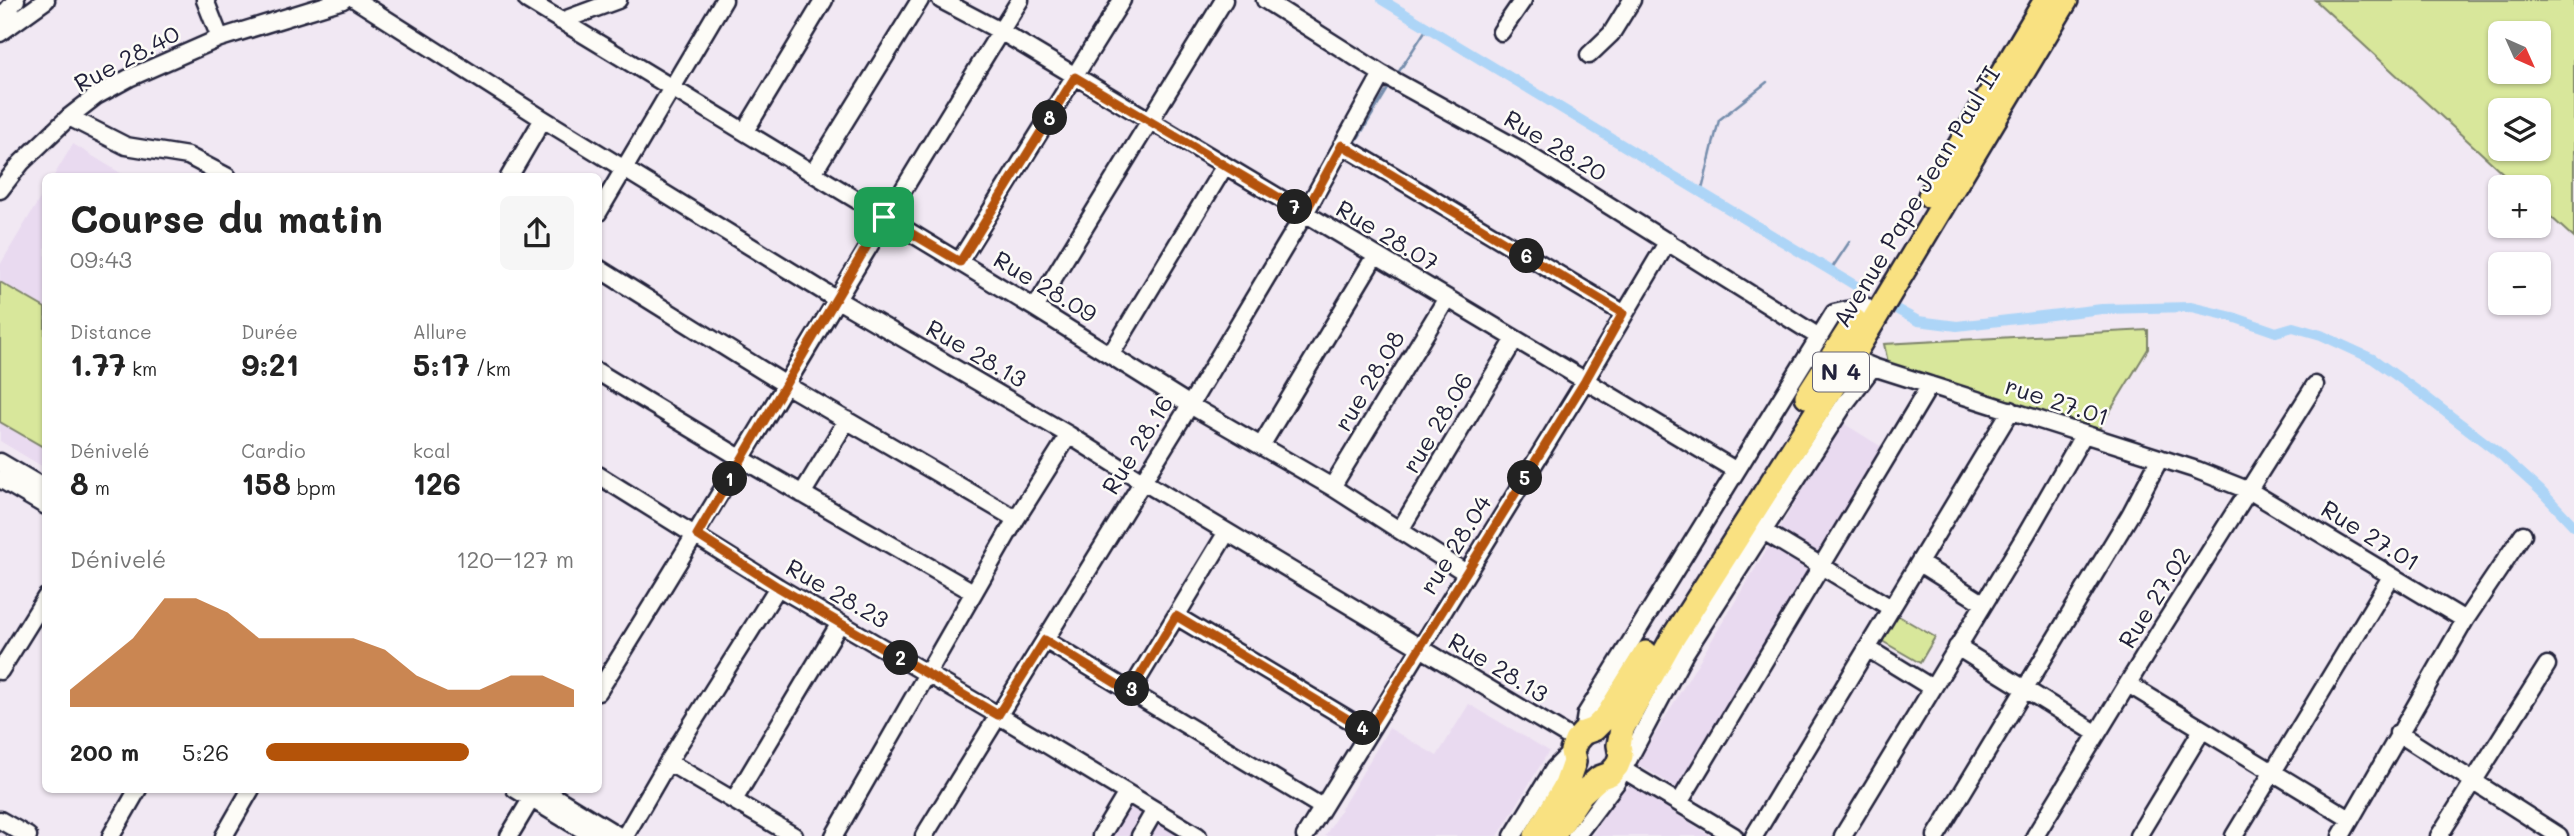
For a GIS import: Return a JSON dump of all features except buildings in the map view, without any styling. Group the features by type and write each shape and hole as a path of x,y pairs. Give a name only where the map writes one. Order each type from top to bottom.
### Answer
{"highway":[{"name":"Avenue Pape Jean Paul II","path":"1536,836 1566,785 1580,743 1618,701 1865,306 2046,0"},
{"name":"Avenue Pape Jean Paul II","path":"1553,836 1581,794 1615,765 1622,729 1671,641 1755,526 1850,358 2066,0"},
{"path":"1609,733 1615,765 1584,774 1580,743 1609,733"}],"street":[{"path":"2,24 16,0"},
{"path":"2,24 46,0"},
{"path":"205,0 220,38"},
{"name":"Rue 28.40","path":"0,190 21,163 69,117 96,96 129,78 220,38 343,0"},
{"name":"Rue 28.13","path":"356,0 543,119 836,299 1069,435 1580,743"},
{"name":"Rue 28.09","path":"527,0 1111,354 1190,405 1332,487 1466,573"},
{"path":"561,21 618,0"},
{"path":"602,207 724,0"},
{"path":"745,131 824,0"},
{"path":"813,173 920,0"},
{"name":"Rue 28.07","path":"941,0 1000,32 1735,470"},
{"path":"602,686 697,535 884,217 1020,0"},
{"path":"960,262 1122,0"},
{"path":"1035,308 1224,0"},
{"name":"Rue 28.20","path":"1265,0 1382,74 1522,151 1819,337"},
{"path":"1501,32 1522,0"},
{"path":"1589,55 1611,34 1632,0"},
{"name":"Rue 28.16","path":"924,836 1190,405 1305,213 1382,74"},
{"path":"69,117 126,146 188,156 220,173"},
{"path":"511,173 543,119"},
{"path":"1342,145 1623,313"},
{"path":"1111,354 1224,167"},
{"name":"rue 28.04","path":"1305,836 1668,241"},
{"path":"1261,446 1375,256"},
{"path":"602,270 786,385 1016,519"},
{"name":"rue 28.08","path":"1332,487 1447,298"},
{"path":"1513,836 1554,769 1580,743 1586,714 1833,313 1865,306"},
{"name":"rue 28.06","path":"1400,530 1515,339"},
{"name":"rue 27.01","path":"1850,358 2209,474 2250,491"},
{"path":"1873,367 1755,526 1891,608"},
{"path":"602,374 742,459 973,592"},
{"path":"1679,803 1930,385"},
{"name":"Rue 27.02","path":"2035,836 2096,733 2315,385"},
{"path":"1754,836 2011,410"},
{"path":"802,494 847,420"},
{"path":"1843,836 2084,434"},
{"path":"834,836 929,674 973,592 1069,435"},
{"path":"1936,836 2130,515 2160,458"},
{"path":"0,462 42,487"},
{"name":"Rue 28.23","path":"602,477 778,587 929,674 1198,836"},
{"path":"0,479 42,504"},
{"name":"Rue 27.01","path":"2250,491 2465,621"},
{"path":"1130,692 1227,531"},
{"path":"2341,836 2465,621 2523,534"},
{"path":"1919,563 1983,603"},
{"path":"2234,836 2391,577"},
{"path":"625,836 668,762 778,587"},
{"path":"0,671 42,603"},
{"path":"1176,616 1368,731"},
{"path":"734,800 840,623"},
{"path":"1045,640 1322,807"},
{"path":"1867,648 1932,688"},
{"path":"1957,648 2096,733"},
{"path":"2439,836 2547,665"},
{"path":"2128,684 2350,819"},
{"path":"2138,836 2202,730"},
{"path":"2398,733 2472,781 2537,830 2559,836"},
{"path":"668,762 794,836"},
{"path":"1576,836 1615,765 1734,836"},
{"path":"111,836 136,793"},
{"path":"224,836 249,793"},
{"path":"509,836 537,793"},
{"path":"537,793 593,836"},
{"path":"537,793 619,836"},
{"path":"1101,836 1127,793"},
{"path":"1140,836 1155,810"},
{"path":"3,827 28,836"}],"shaded area":[{"path":"73,144 120,173 55,173"},
{"path":"42,195 42,466 0,441 0,265"},
{"path":"1843,423 1885,449 1681,790 1637,764"},
{"path":"1469,704 1549,751 1498,836 1325,836 1389,728 1437,756"},
{"path":"1631,786 1711,836 1592,836 1617,793"},
{"path":"1128,802 1183,836 1108,836"}],"green space":[{"path":"2315,0 2574,0 2574,238 2551,217 2551,175 2505,175 2490,161 2551,161 2551,98 2488,98 2488,159"},
{"path":"0,282 42,306 42,446 0,422"},
{"path":"2148,330 2148,349 2099,429 1889,367 1884,344"},
{"path":"1897,615 1935,637 1920,663 1882,641"}],"waterway":[{"path":"1382,0 1858,287"},
{"path":"1398,73 1427,28"},
{"path":"1701,194 1719,120 1767,82"},
{"path":"1355,143 1389,87"},
{"path":"1331,182 1346,158"},
{"path":"1830,271 1850,241"},
{"path":"1898,310 1918,321 1957,326 2102,309 2191,307 2233,317 2276,332 2293,327 2321,335 2373,359 2422,394 2500,454 2574,526"}],"route":[{"path":"1075,77 1305,213 1342,145 1623,313 1585,381 1368,731 1176,616 1130,692 1045,640 998,715 778,587 697,535 884,217 960,262 1075,77"}]}
